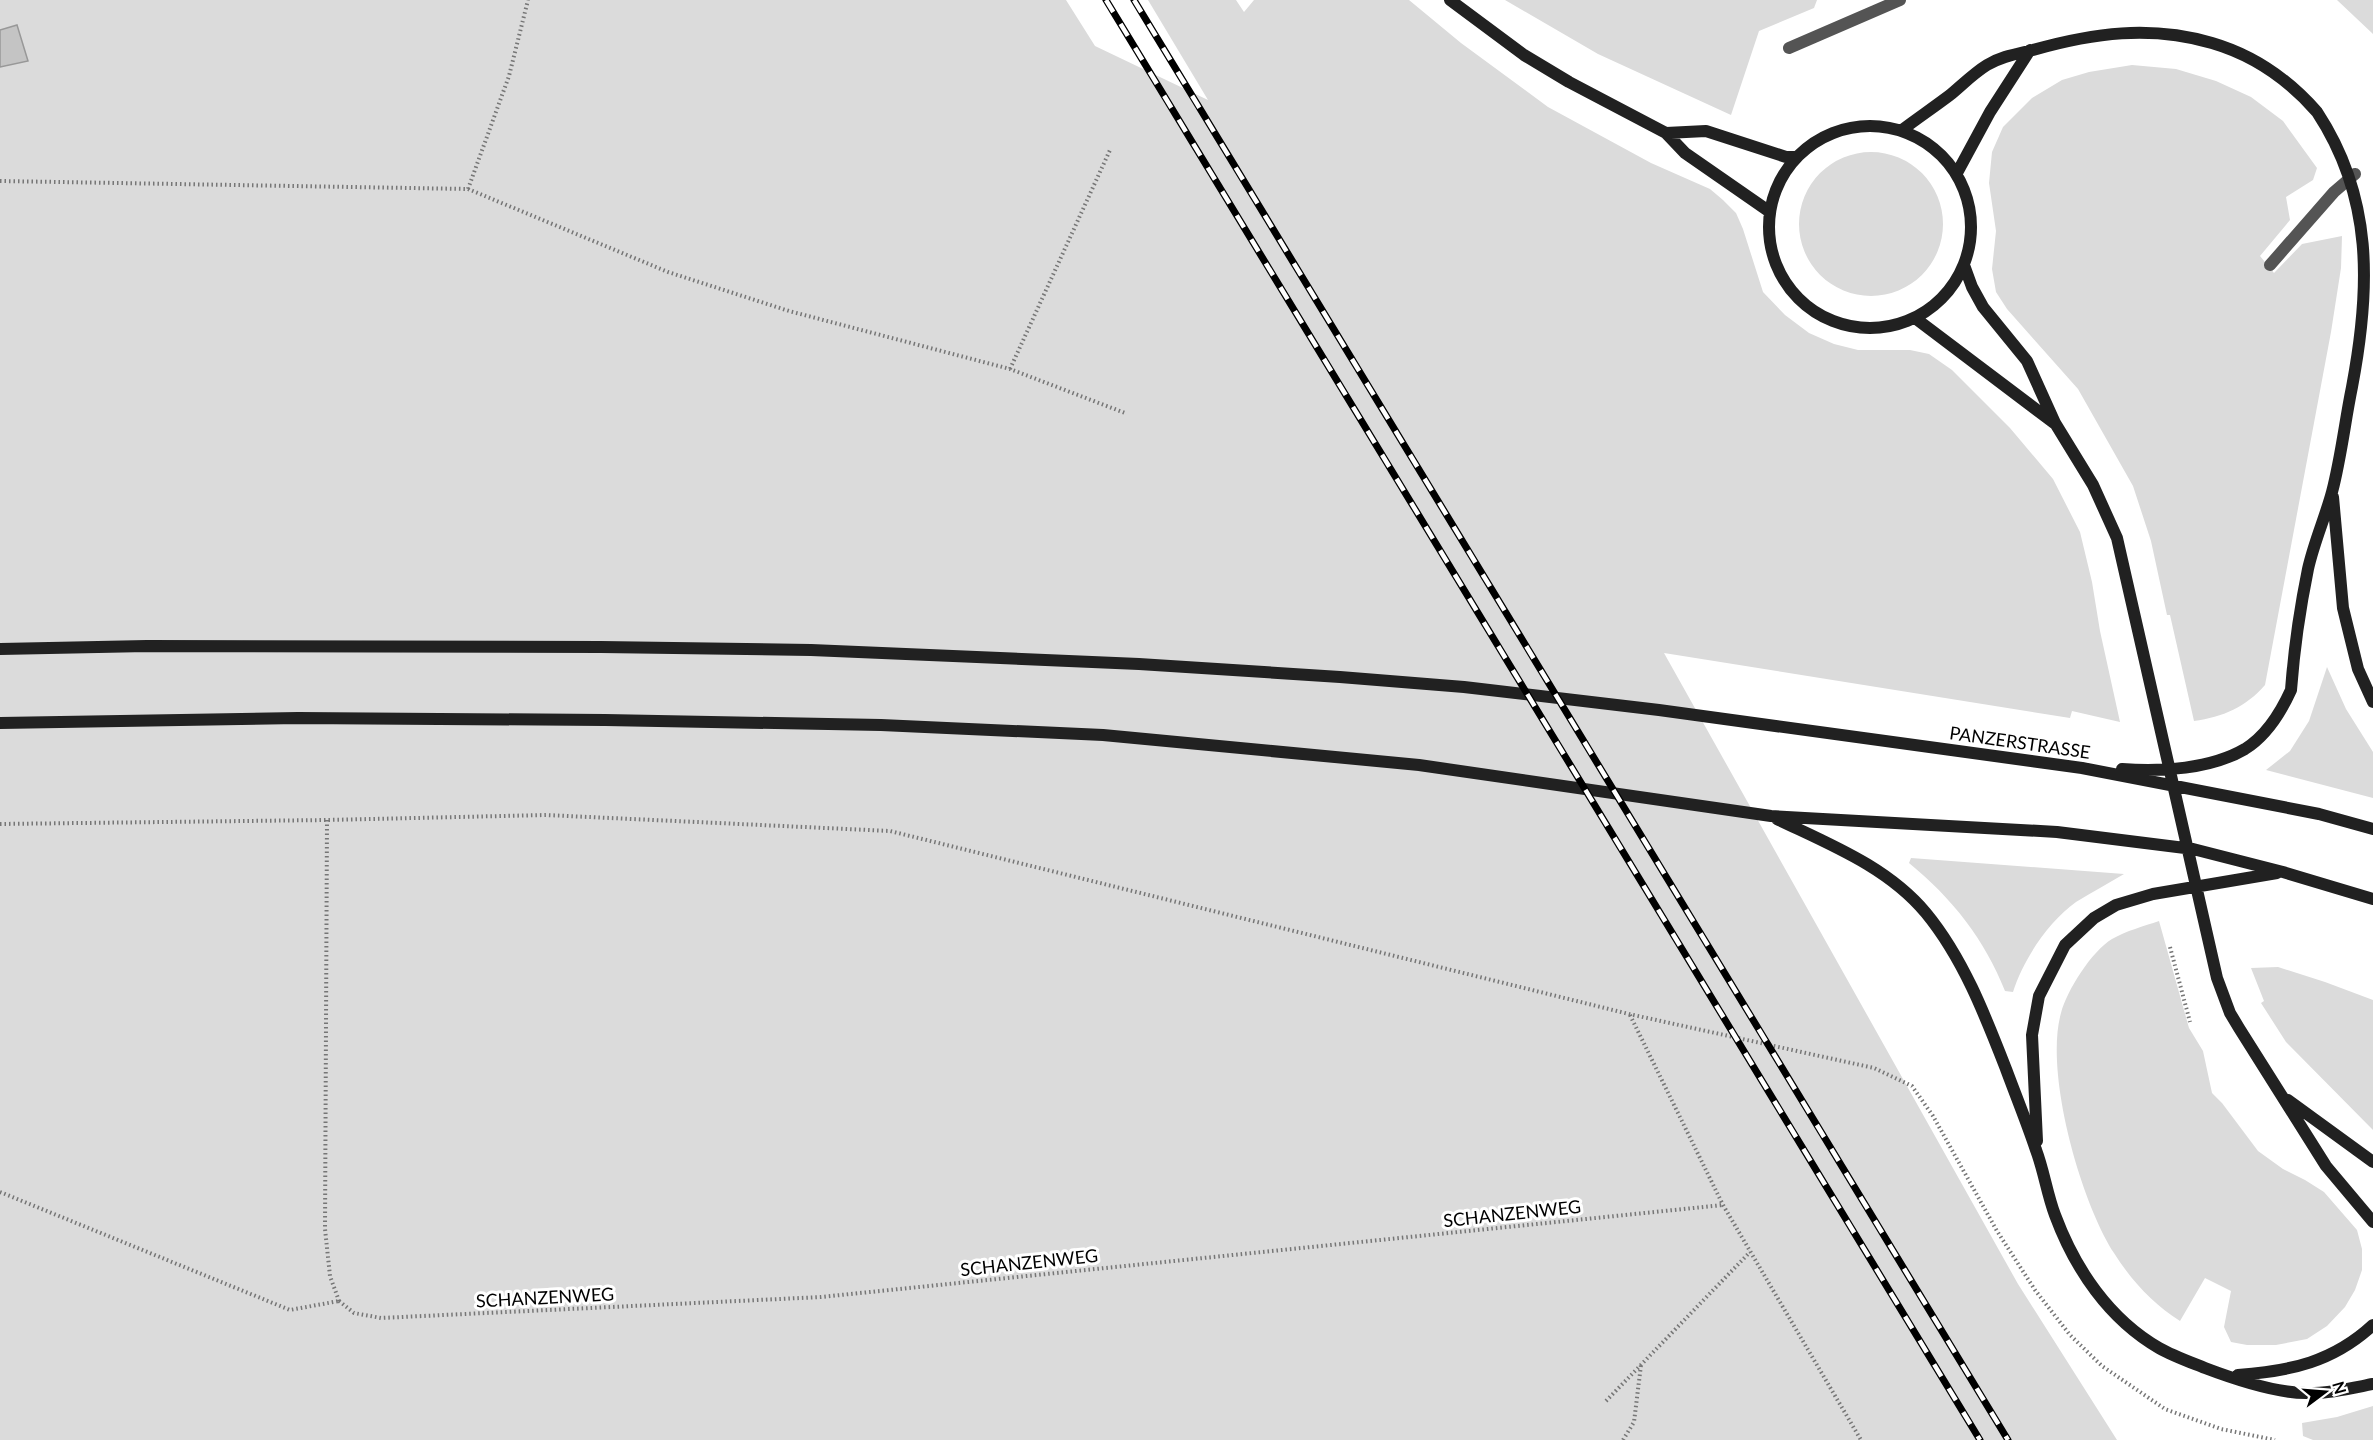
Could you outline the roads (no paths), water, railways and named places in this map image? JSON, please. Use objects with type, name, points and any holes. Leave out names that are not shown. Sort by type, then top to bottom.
[{"type":"main road","points":[[1450,0],[1524,55],[1569,82],[1665,133],[1685,153],[1770,212]]},
{"type":"main road","points":[[1902,130],[1988,65],[2010,54],[2072,39],[2126,32],[2190,36],[2225,47],[2279,75],[2305,98],[2330,128],[2355,174],[2369,229],[2371,272],[2366,315],[2332,490],[2308,568],[2291,690],[2282,709],[2263,733],[2247,748],[2227,757],[2185,767],[2150,771],[2082,768]]},
{"type":"main road","points":[[1957,173],[1990,112],[2030,50]]},
{"type":"main road","points":[[1868,124],[1902,130],[1934,146],[1957,173],[1970,204],[1972,238],[1964,265],[1943,298],[1916,318],[1895,326],[1862,328],[1830,321],[1795,295],[1782,277],[1773,256],[1769,234],[1770,212],[1780,179],[1802,151],[1832,132],[1868,124]]},
{"type":"main road","points":[[1665,133],[1706,132],[1786,157],[1797,157]]},
{"type":"main road","points":[[1964,265],[1983,307],[2027,361],[2055,423],[2093,485],[2117,538],[2217,978],[2230,1013],[2326,1166],[2373,1222]]},
{"type":"main road","points":[[1916,318],[2055,423]]},
{"type":"main road","points":[[2332,490],[2343,608],[2358,669],[2373,702]]},
{"type":"main road","name":"PANZERSTRASSE","points":[[0,649],[158,646],[811,650],[1244,670],[1464,687],[1659,710],[2082,768],[2319,814],[2373,829]]},
{"type":"main road","points":[[0,723],[298,718],[593,719],[881,725],[1103,735],[1419,765],[1771,816],[2057,832],[2193,849],[2283,872],[2373,899]]},
{"type":"main road","points":[[1771,816],[1846,852],[1892,880],[1925,911],[1949,945],[1982,1009],[2037,1152],[2055,1214],[2067,1244],[2076,1262],[2103,1301],[2129,1327],[2159,1348],[2225,1376],[2284,1391],[2305,1394],[2373,1384]]},
{"type":"main road","points":[[2037,1152],[2032,1035],[2039,996],[2065,945],[2094,918],[2116,905],[2152,894],[2283,872]]},
{"type":"main road","points":[[2282,1095],[2373,1162]]},
{"type":"main road","points":[[2225,1376],[2264,1373],[2306,1365],[2332,1355],[2360,1337],[2373,1325]]},
{"type":"lane","points":[[1789,48],[1900,0]]},
{"type":"lane","points":[[2271,265],[2334,192],[2355,174]]},
{"type":"railway","points":[[1106,0],[1980,1440]]},
{"type":"railway","points":[[1134,0],[2008,1440]]}]
